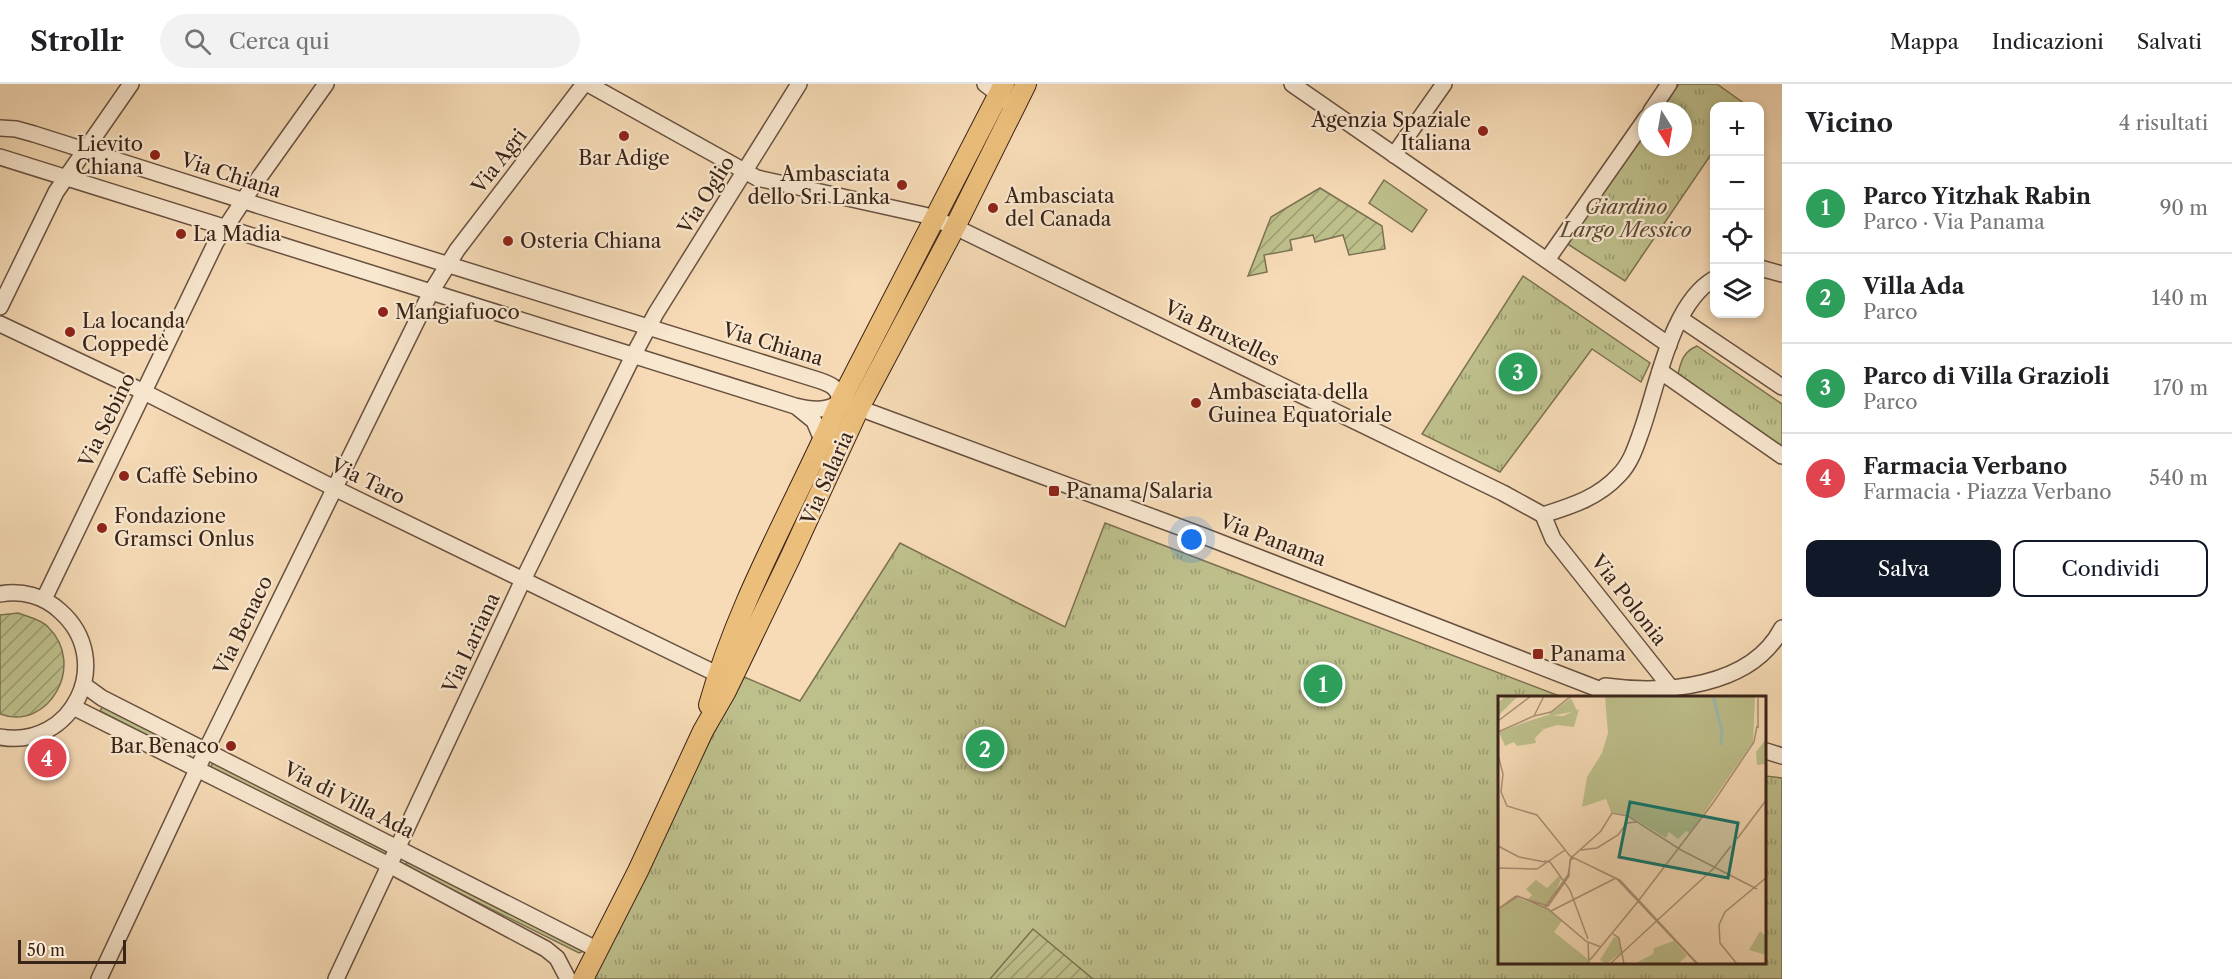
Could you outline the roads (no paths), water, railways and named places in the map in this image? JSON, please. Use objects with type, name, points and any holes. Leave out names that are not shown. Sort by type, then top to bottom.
[{"type":"main road","name":"Via Salaria","points":[[703,731],[717,674],[746,600],[840,402],[1001,92],[1026,84]]},
{"type":"main road","name":"Via Salaria","points":[[583,979],[638,872],[703,731],[726,691],[859,408],[955,227],[1001,92]]},
{"type":"street","points":[[0,307],[56,192],[131,84]]},
{"type":"street","name":"Via Sebino","points":[[44,599],[225,227],[326,84]]},
{"type":"street","points":[[586,84],[757,178],[936,219],[955,227]]},
{"type":"street","name":"Via Agri","points":[[447,264],[586,84]]},
{"type":"street","name":"Via Oglio","points":[[648,327],[799,84]]},
{"type":"street","points":[[1292,84],[1669,345]]},
{"type":"street","points":[[1394,155],[1444,84]]},
{"type":"street","points":[[1657,102],[1669,84]]},
{"type":"street","name":"Via Chiana","points":[[1,128],[25,131],[832,385],[838,391],[840,402]]},
{"type":"street","points":[[1547,260],[1638,130]]},
{"type":"street","points":[[0,158],[795,406],[824,410],[840,402]]},
{"type":"street","name":"Via Bruxelles","points":[[955,227],[1503,493],[1543,515]]},
{"type":"street","points":[[431,292],[447,264]]},
{"type":"street","points":[[1764,269],[1782,274]]},
{"type":"street","points":[[1543,515],[1590,498],[1607,487],[1626,467],[1643,426],[1669,345],[1696,294],[1710,282]]},
{"type":"street","name":"Via Benaco","points":[[99,979],[197,769],[431,292]]},
{"type":"street","points":[[1681,319],[1782,387]]},
{"type":"street","name":"Via Taro","points":[[0,324],[144,392],[333,488],[717,674]]},
{"type":"street","name":"Via Lariana","points":[[336,979],[524,580],[648,327]]},
{"type":"street","points":[[1660,371],[1782,456]]},
{"type":"street","name":"Via Panama","points":[[840,402],[1212,539],[1589,684]]},
{"type":"street","points":[[795,406],[814,421],[823,442]]},
{"type":"street","name":"Via Polonia","points":[[1543,515],[1554,539],[1678,691]]},
{"type":"street","points":[[0,594],[19,593],[44,599],[68,617],[79,634],[86,654],[84,685],[73,707],[51,728],[38,734],[23,738],[0,737]]},
{"type":"street","points":[[1589,684],[1627,689],[1678,691],[1715,679],[1749,664],[1767,650],[1782,628]]},
{"type":"street","points":[[1589,684],[1616,696]]},
{"type":"street","name":"Via di Villa Ada","points":[[84,685],[102,698],[598,950]]},
{"type":"street","name":"Via di Villa Ada","points":[[73,707],[391,866],[550,952],[560,962],[568,979]]},
{"type":"street","points":[[1767,751],[1782,756]]},
{"type":"place","name":"Agenzia Spaziale Italiana","points":[[1483,131]]},
{"type":"place","name":"Bar Adige","points":[[624,136]]},
{"type":"place","name":"Lievito Chiana","points":[[155,155]]},
{"type":"place","name":"Ambasciata dello Sri Lanka","points":[[902,185]]},
{"type":"place","name":"Ambasciata del Canada","points":[[993,208]]},
{"type":"place","name":"La Madia","points":[[181,234]]},
{"type":"place","name":"Osteria Chiana","points":[[508,241]]},
{"type":"place","name":"Mangiafuoco","points":[[383,312]]},
{"type":"place","name":"La locanda Coppedè","points":[[70,332]]},
{"type":"place","name":"Parco di Villa Grazioli","points":[[1518,372]]},
{"type":"place","name":"Ambasciata della Guinea Equatoriale","points":[[1196,403]]},
{"type":"place","name":"Caffè Sebino","points":[[124,476]]},
{"type":"place","name":"Panama/Salaria","points":[[1054,491]]},
{"type":"place","name":"Fondazione Gramsci Onlus","points":[[102,528]]},
{"type":"place","name":"Panama","points":[[1538,654]]},
{"type":"place","name":"Parco Yitzhak Rabin","points":[[1323,684]]},
{"type":"place","name":"Bar Benaco","points":[[231,746]]},
{"type":"place","name":"Villa Ada","points":[[985,749]]},
{"type":"place","name":"Farmacia Verbano","points":[[47,758]]},
{"type":"park label","name":"Giardino Largo Messico","points":[[1626,218]]}]
